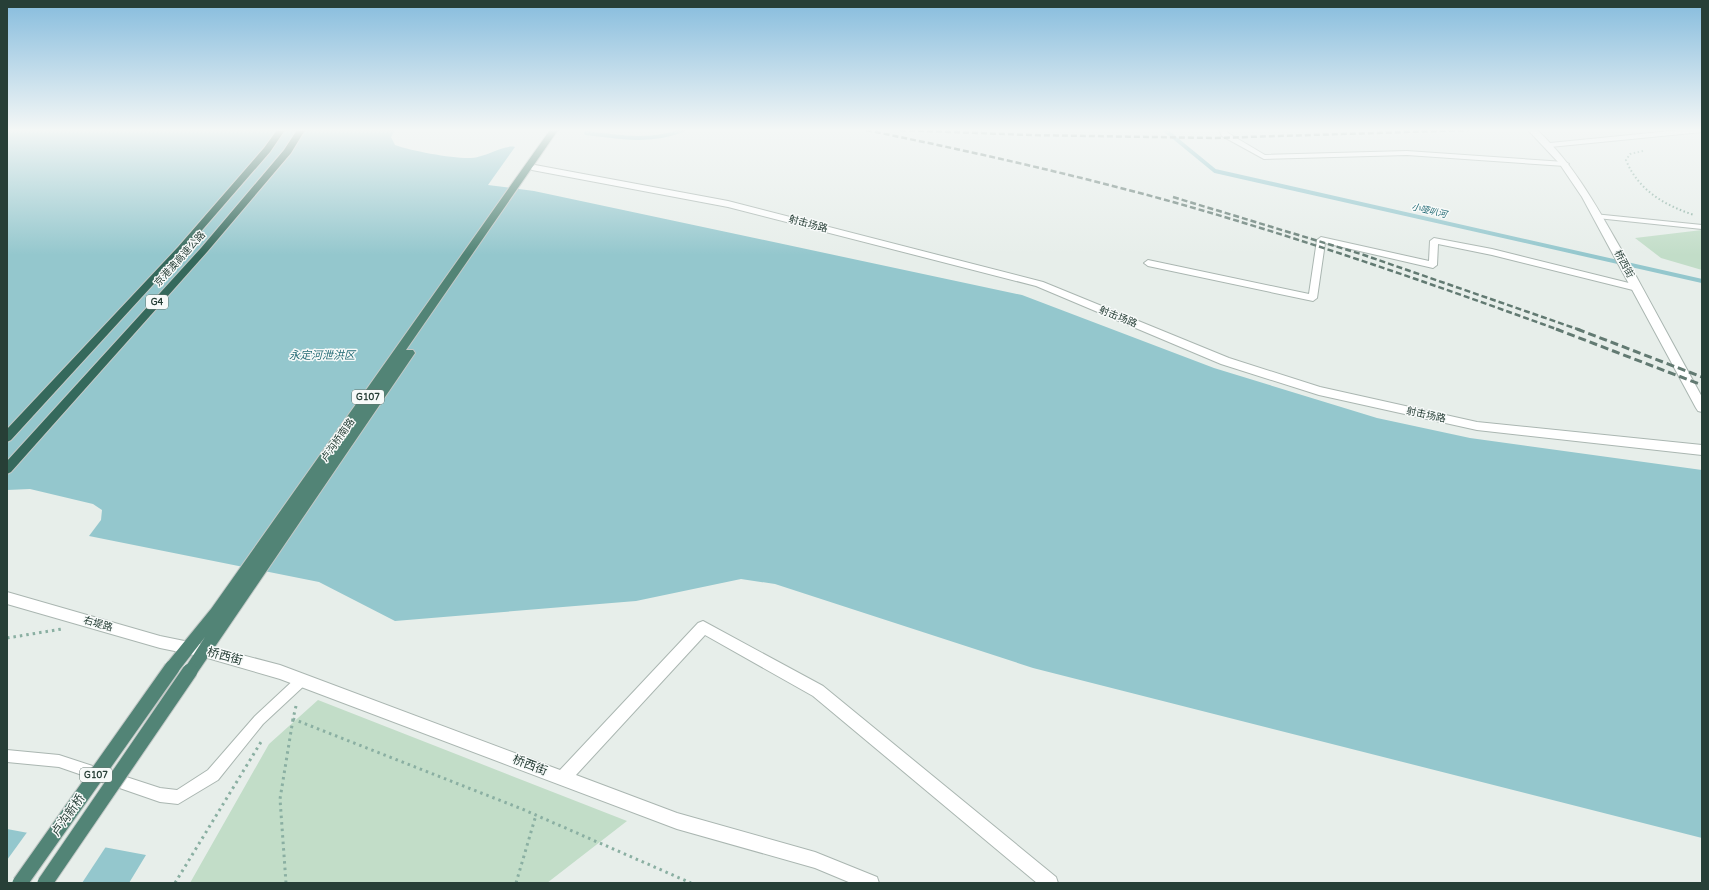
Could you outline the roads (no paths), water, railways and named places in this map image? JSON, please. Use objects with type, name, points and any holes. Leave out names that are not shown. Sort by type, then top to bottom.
[{"type":"highway","name":"京港澳高速公路","points":[[7,437],[182,249],[249,172]]},
{"type":"highway","name":"京港澳高速公路","points":[[7,469],[204,250],[271,172]]},
{"type":"highway","name":"卢沟桥南路","points":[[190,671],[204,651],[223,614],[529,172]]},
{"type":"highway","name":"卢沟桥南路","points":[[523,181],[532,172]]},
{"type":"highway","name":"卢沟桥南路","points":[[172,668],[189,647],[223,614]]},
{"type":"highway","name":"卢沟新桥","points":[[20,883],[172,668]]},
{"type":"highway","name":"卢沟新桥","points":[[45,883],[190,671]]},
{"type":"street","name":"射击场路","points":[[554,172],[728,204],[1039,284],[1225,361],[1318,391],[1477,426],[1702,450]]},
{"type":"street","name":"桥西街","points":[[1570,172],[1614,245],[1702,408]]},
{"type":"street","name":"右堤路","points":[[7,598],[160,642],[189,647]]},
{"type":"street","points":[[563,778],[703,627],[818,691],[1050,883]]},
{"type":"street","name":"桥西街","points":[[189,647],[280,672],[677,821],[814,860],[871,883]]},
{"type":"lane","points":[[1597,216],[1702,227]]},
{"type":"lane","points":[[1148,263],[1313,298],[1321,240],[1433,265],[1434,241],[1492,252],[1637,288]]},
{"type":"lane","points":[[7,756],[59,761],[160,796],[178,797],[213,776],[258,720],[302,680]]},
{"type":"water","name":"永定河泄洪区","points":[[7,172],[498,172],[488,185],[534,191],[1022,295],[1214,368],[1377,418],[1470,438],[1702,470],[1702,838],[1033,668],[775,584],[741,579],[636,601],[395,621],[319,582],[89,536],[101,520],[102,510],[93,504],[30,489],[7,490]]},
{"type":"water","points":[[7,829],[146,855],[129,883],[7,883]]},
{"type":"waterway","name":"小哑叭河","points":[[1217,172],[1702,281]]},
{"type":"railway","points":[[1055,172],[1173,202],[1271,231],[1368,263],[1559,330]]},
{"type":"railway","points":[[1173,197],[1361,254],[1580,330]]},
{"type":"railway","points":[[1556,329],[1702,385]]},
{"type":"railway","points":[[1577,329],[1702,377]]}]
